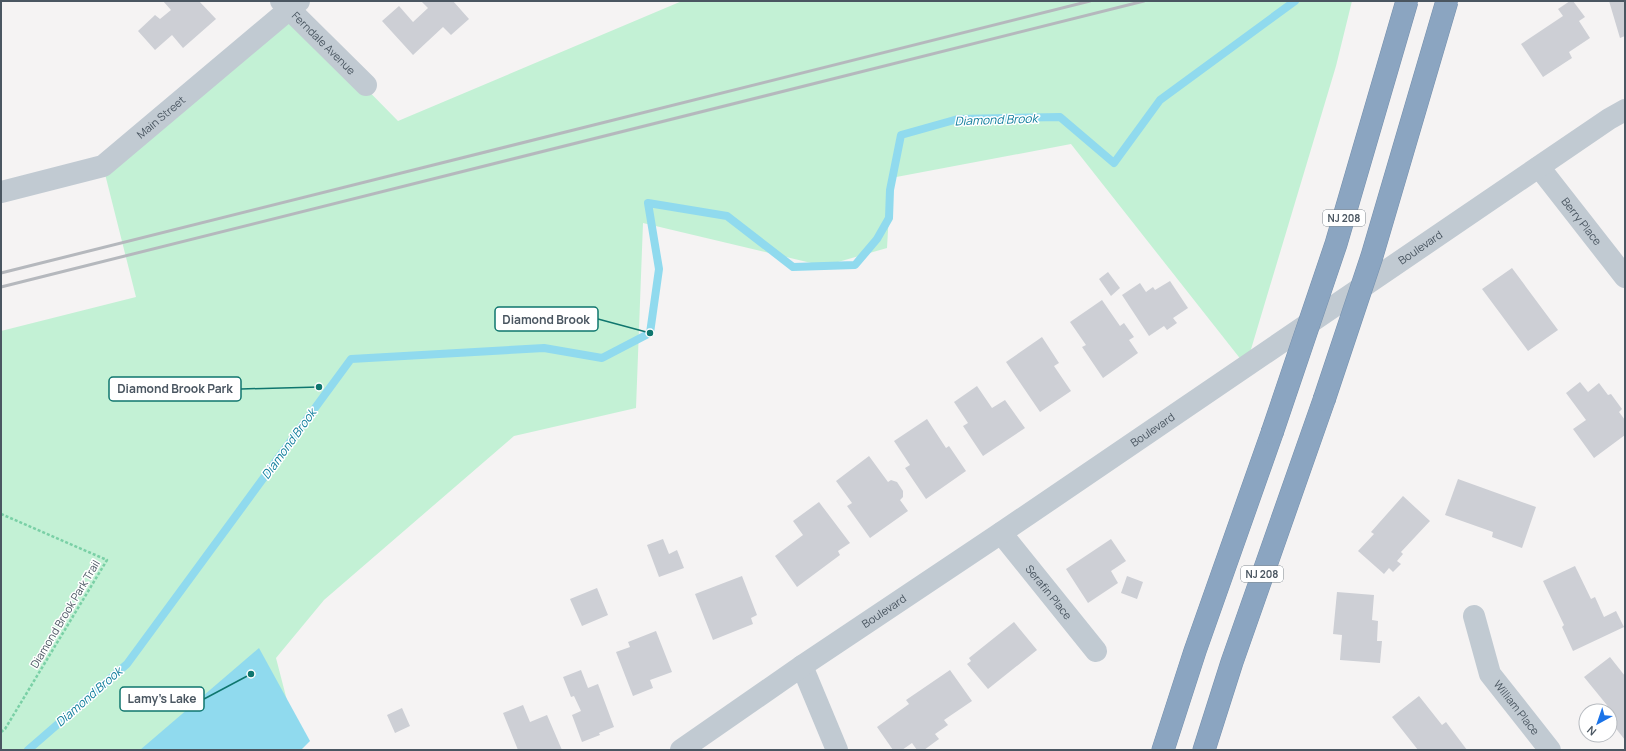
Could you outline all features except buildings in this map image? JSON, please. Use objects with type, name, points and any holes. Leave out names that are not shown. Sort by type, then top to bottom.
[{"type":"highway","name":"NJ 208","points":[[1163,750],[1195,651],[1272,433],[1336,244],[1407,1]]},
{"type":"highway","name":"NJ 208","points":[[1204,750],[1234,655],[1324,400],[1372,256],[1447,1]]},
{"type":"street","name":"Ferndale Avenue","points":[[290,4],[366,85]]},
{"type":"street","name":"Main Street","points":[[1,192],[103,166],[290,4]]},
{"type":"street","name":"Boulevard","points":[[681,750],[802,666],[1001,534],[1609,119],[1625,110]]},
{"type":"street","name":"Berry Place","points":[[1539,167],[1625,277]]},
{"type":"street","name":"Serafin Place","points":[[1001,534],[1096,651]]},
{"type":"street","name":"William Place","points":[[1474,616],[1490,674],[1550,750]]},
{"type":"street","points":[[802,666],[836,750]]},
{"type":"path","name":"Diamond Brook Park Trail","points":[[1,514],[107,560],[9,722],[1,732]]},
{"type":"green space","points":[[682,1],[1352,1],[1336,66],[1246,366],[1071,144],[891,178],[887,248],[824,266],[643,223],[636,408],[514,436],[324,600],[276,658],[298,743],[291,750],[1,750],[1,331],[136,297],[103,166],[289,10],[398,121]]},
{"type":"water","points":[[259,648],[310,741],[301,750],[140,750]]},
{"type":"waterway","name":"Diamond Brook","points":[[28,750],[127,664],[351,359],[544,348],[602,358],[650,333],[659,269],[648,203],[727,216],[793,267],[855,265],[877,239],[889,218],[890,190],[901,135],[958,119],[1060,117],[1114,163],[1160,100],[1295,1]]},
{"type":"railway","points":[[1,273],[1090,1]]},
{"type":"railway","points":[[1,287],[1144,1]]},
{"type":"place","name":"Diamond Brook","points":[[650,333]]},
{"type":"place","name":"Diamond Brook Park","points":[[319,387]]},
{"type":"place","name":"Lamy's Lake","points":[[251,674]]}]
